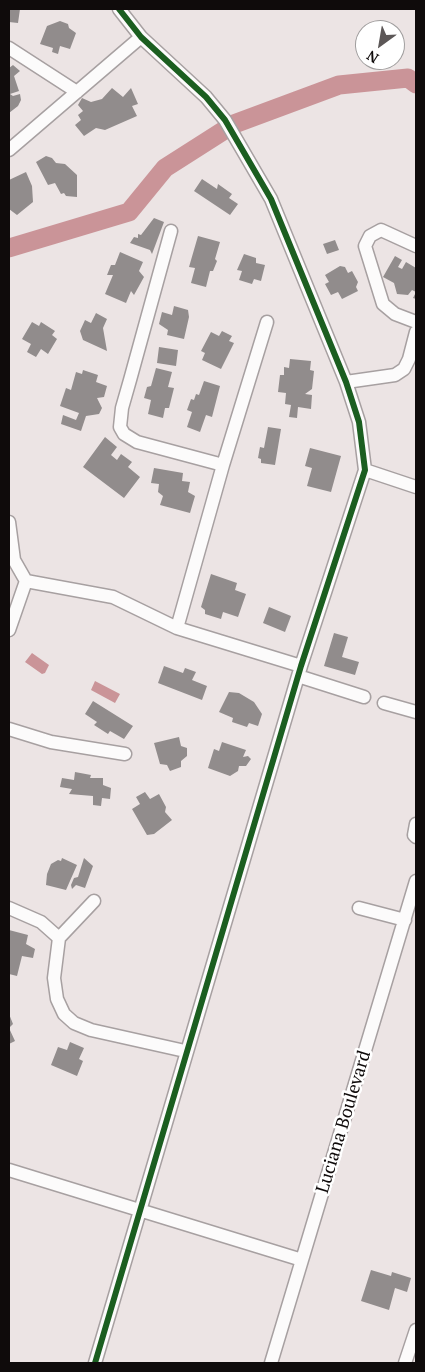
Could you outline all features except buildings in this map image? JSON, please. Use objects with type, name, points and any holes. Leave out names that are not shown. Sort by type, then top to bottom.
[{"type":"street","points":[[95,1363],[139,1209],[300,671],[365,470],[359,422],[346,382],[271,200],[225,120],[206,97],[140,37],[119,9]]},
{"type":"street","points":[[9,150],[140,37]]},
{"type":"street","points":[[9,48],[77,92]]},
{"type":"street","points":[[416,246],[381,230],[370,236],[365,246],[383,304],[395,314],[416,322]]},
{"type":"street","points":[[171,231],[122,408],[120,427],[124,434],[137,442],[223,465]]},
{"type":"street","points":[[177,628],[223,465],[267,322]]},
{"type":"street","points":[[346,382],[395,375],[404,369],[410,359],[416,332]]},
{"type":"street","points":[[365,470],[416,487]]},
{"type":"street","points":[[9,522],[14,560],[26,581],[9,630]]},
{"type":"street","points":[[26,581],[113,597],[177,628],[300,671],[364,696]]},
{"type":"street","points":[[384,703],[416,712]]},
{"type":"street","points":[[9,729],[51,742],[125,754]]},
{"type":"street","points":[[416,824],[414,835],[416,837]]},
{"type":"street","name":"Luciana Boulevard","points":[[271,1363],[416,882]]},
{"type":"street","points":[[94,901],[59,938],[54,978],[57,999],[64,1014],[69,1019],[91,1030],[186,1051]]},
{"type":"street","points":[[9,908],[41,922],[59,938]]},
{"type":"street","points":[[359,908],[404,920]]},
{"type":"street","points":[[9,1170],[302,1260]]},
{"type":"street","points":[[405,1363],[416,1330]]},
{"type":"shaded area","points":[[32,653],[49,665],[45,673],[42,674],[25,662]]},
{"type":"shaded area","points":[[95,681],[120,694],[115,703],[91,690]]},
{"type":"waterway","points":[[9,248],[129,212],[165,168],[234,124],[339,85],[408,78],[416,84]]},
{"type":"cycle path","points":[[95,1363],[301,666],[365,470],[359,422],[346,382],[271,199],[225,120],[206,97],[141,37],[119,9]]}]
